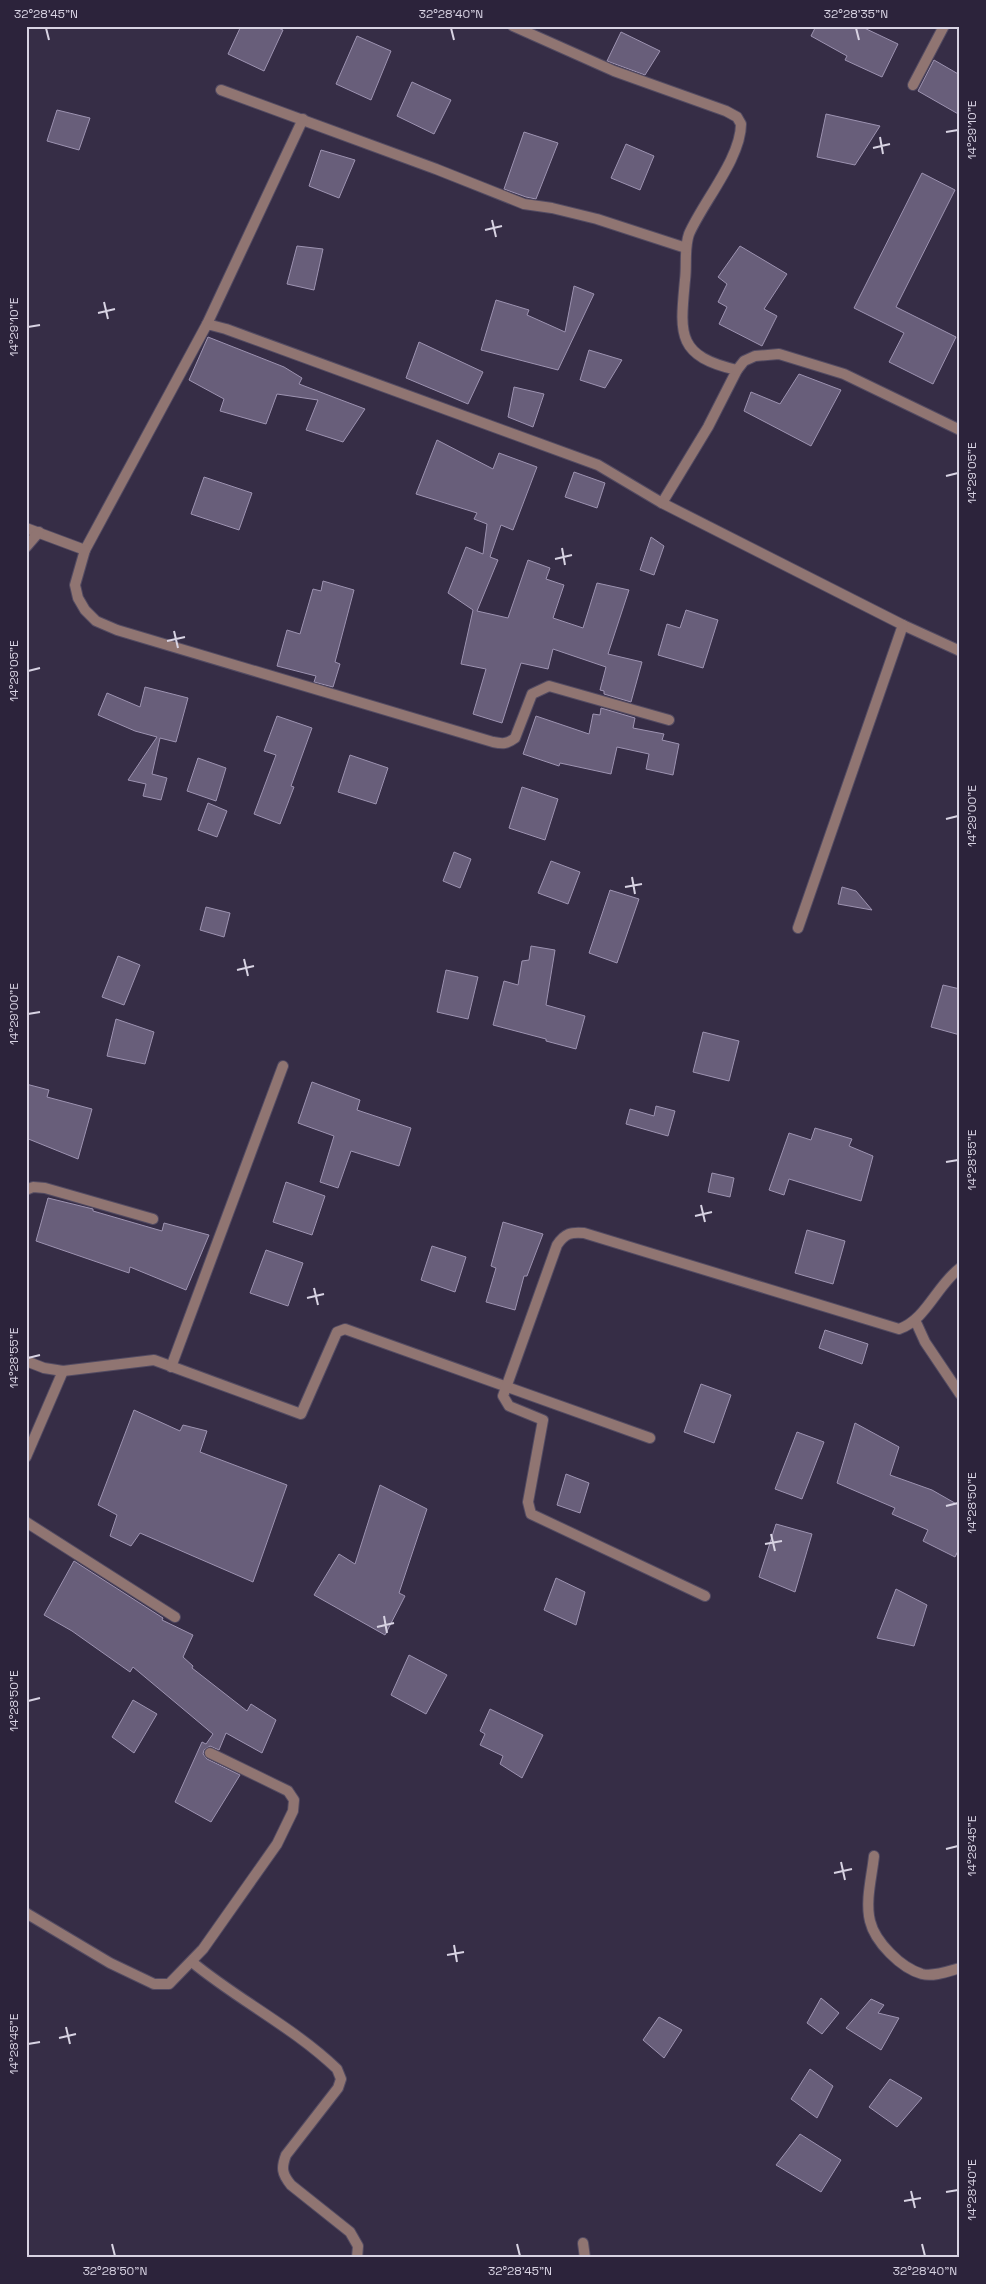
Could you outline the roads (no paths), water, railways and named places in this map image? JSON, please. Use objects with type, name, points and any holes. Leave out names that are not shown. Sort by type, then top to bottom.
[{"type":"street","points":[[513,26],[614,71],[726,110],[737,117],[741,124],[736,147],[691,230],[686,248],[682,317],[683,333],[686,342],[711,363],[737,370]]},
{"type":"street","points":[[914,86],[944,26]]},
{"type":"street","points":[[222,90],[524,204],[597,218],[686,248]]},
{"type":"street","points":[[303,119],[207,324],[85,550],[75,585],[84,610],[96,622],[117,630],[493,742],[504,744],[515,738],[532,694],[549,686],[669,720]]},
{"type":"street","points":[[207,324],[226,329],[598,465],[662,503],[903,625],[960,651]]},
{"type":"street","points":[[662,503],[708,427],[737,370],[744,361],[755,356],[779,354],[844,374],[960,430]]},
{"type":"street","points":[[26,528],[85,550]]},
{"type":"street","points":[[26,547],[39,532]]},
{"type":"street","points":[[798,928],[903,625]]},
{"type":"street","points":[[171,1366],[283,1066]]},
{"type":"street","points":[[26,1190],[45,1188],[153,1219]]},
{"type":"street","points":[[704,1596],[531,1514],[528,1502],[542,1420],[509,1406],[504,1396],[506,1386],[562,1237],[570,1232],[584,1232],[899,1329],[915,1320],[942,1286],[960,1268]]},
{"type":"street","points":[[915,1320],[925,1342],[960,1394]]},
{"type":"street","points":[[26,1361],[44,1368],[63,1371],[148,1360],[171,1366],[301,1414],[337,1332],[345,1329],[650,1438]]},
{"type":"street","points":[[26,1457],[63,1371]]},
{"type":"street","points":[[26,1522],[175,1617]]},
{"type":"street","points":[[26,1913],[110,1964],[154,1984],[169,1984],[203,1949],[277,1844],[293,1812],[294,1800],[288,1790],[210,1753]]},
{"type":"street","points":[[874,1856],[869,1898],[869,1920],[874,1933],[903,1964],[923,1974],[940,1974],[960,1968]]},
{"type":"street","points":[[192,1962],[229,1990],[271,2016],[337,2069],[341,2079],[338,2088],[286,2154],[282,2166],[284,2176],[291,2185],[350,2232],[358,2246],[357,2258]]},
{"type":"street","points":[[583,2243],[585,2258]]}]
